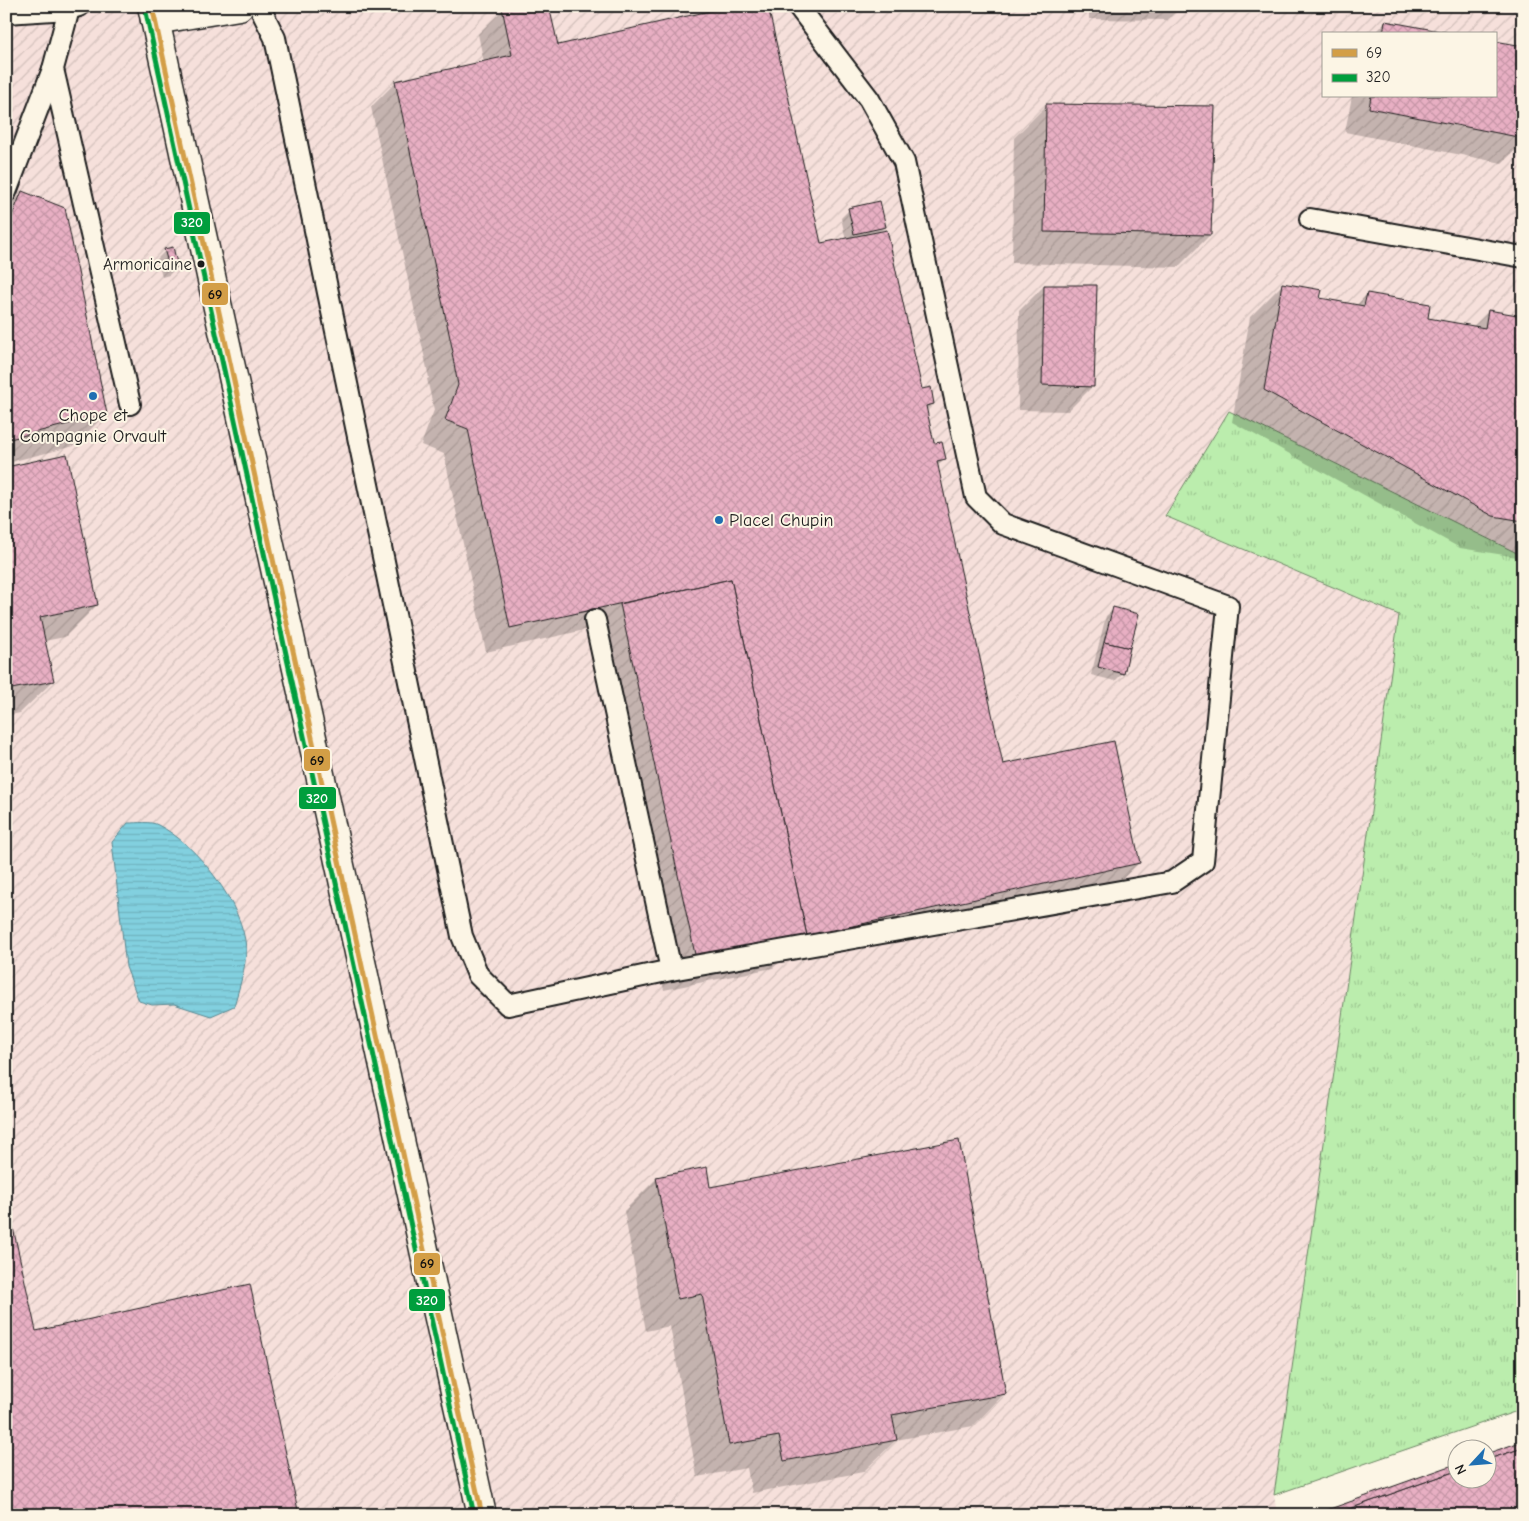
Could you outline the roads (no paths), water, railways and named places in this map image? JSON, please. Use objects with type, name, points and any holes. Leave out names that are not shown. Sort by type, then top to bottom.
[{"type":"main road","points":[[239,6],[153,13],[482,1515]]},
{"type":"lane","points":[[259,6],[274,38],[462,936],[478,975],[508,1005],[671,970],[1172,882],[1203,861],[1228,606],[1003,524],[976,497],[904,162],[869,99],[798,6]]},
{"type":"lane","points":[[6,13],[74,8],[6,192]]},
{"type":"lane","points":[[53,69],[130,404]]},
{"type":"lane","points":[[1310,218],[1523,257]]},
{"type":"lane","points":[[595,620],[671,970]]},
{"type":"water","points":[[128,823],[155,824],[173,834],[202,861],[228,896],[237,914],[246,949],[244,971],[234,1006],[211,1016],[174,1004],[152,1005],[139,1001],[126,967],[112,842]]},
{"type":"place","name":"Armoricaine","points":[[201,264]]},
{"type":"place","name":"Chope et Compagnie Orvault","points":[[93,396]]},
{"type":"place","name":"Placel Chupin","points":[[719,520]]}]
